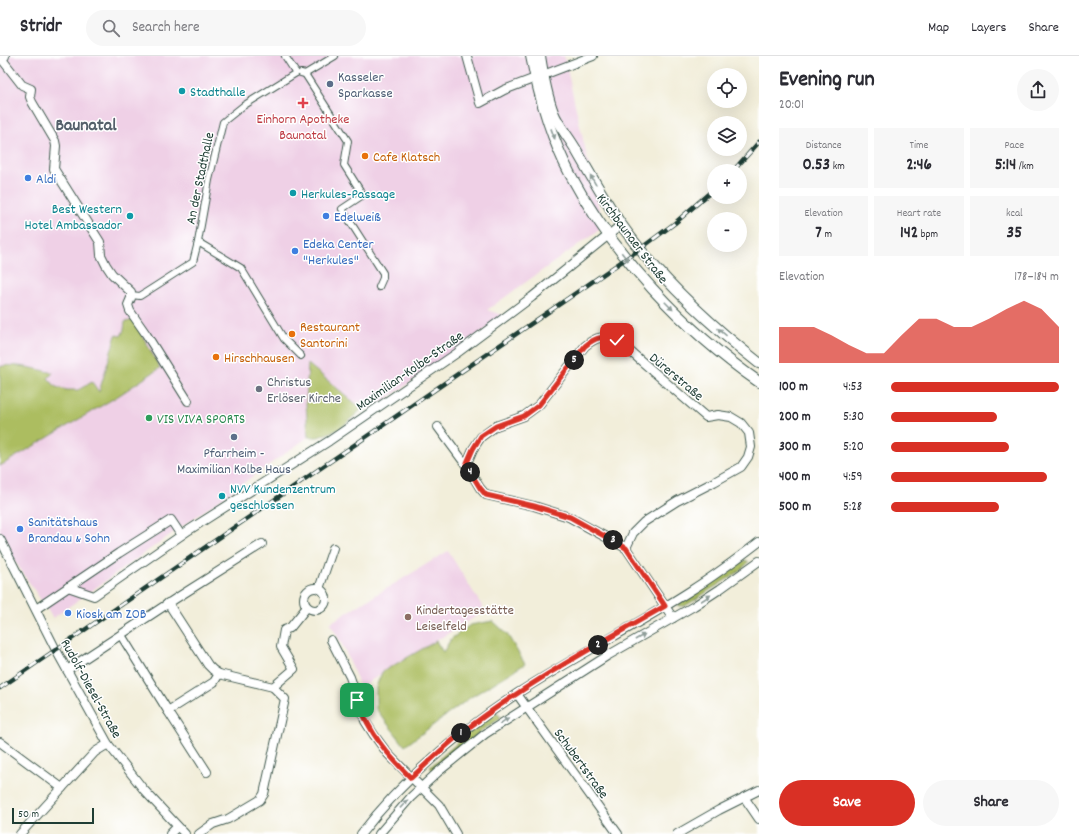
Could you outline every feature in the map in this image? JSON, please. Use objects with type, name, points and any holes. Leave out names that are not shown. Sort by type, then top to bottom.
[{"type":"street","points":[[285,56],[296,73],[305,74],[335,56]]},
{"type":"street","points":[[467,56],[480,103],[504,90],[593,56]]},
{"type":"street","name":"Kirchbaunaer Straße","points":[[531,56],[539,77],[551,128],[570,174],[590,208],[609,235],[656,293],[685,322],[723,355],[758,382]]},
{"type":"street","name":"Kirchbaunaer Straße","points":[[540,56],[539,77],[545,87],[558,122],[575,147],[600,194],[621,225],[670,283],[716,327],[759,363]]},
{"type":"street","points":[[2,58],[22,85],[31,89],[30,97],[32,102],[55,141],[54,169],[100,242],[101,255],[106,265],[112,274],[129,288],[131,292],[128,305],[130,311],[188,401]]},
{"type":"street","name":"An der Stadthalle","points":[[296,73],[243,106],[223,122],[209,180],[198,242],[241,268],[284,339],[301,356]]},
{"type":"street","points":[[305,74],[348,141],[344,165],[363,196],[342,210],[383,272],[383,278],[379,287]]},
{"type":"street","name":"Maximilian-Kolbe-Straße","points":[[68,588],[94,596],[181,535],[329,441],[457,353],[532,297],[621,225]]},
{"type":"street","points":[[131,295],[140,296],[193,262],[198,242]]},
{"type":"street","name":"Dürerstraße","points":[[466,465],[481,436],[496,426],[524,416],[539,405],[585,346],[594,339],[606,337],[617,340],[706,417],[718,415],[731,417],[741,423],[749,433],[751,447],[748,457],[741,467],[644,522],[633,533],[626,548]]},
{"type":"street","points":[[438,427],[486,495],[534,506],[570,517],[626,548],[673,618]]},
{"type":"street","points":[[36,609],[125,548],[171,520],[181,535]]},
{"type":"street","name":"Rudolf-Diesel-Straße","points":[[0,539],[48,635],[108,744],[129,773],[185,834]]},
{"type":"street","points":[[361,834],[394,795],[459,735],[517,694],[708,579],[759,542]]},
{"type":"street","points":[[67,670],[262,544]]},
{"type":"street","points":[[319,589],[333,548]]},
{"type":"street","points":[[379,834],[399,809],[421,787],[485,734],[607,656],[720,589],[759,561],[750,549]]},
{"type":"street","points":[[312,588],[319,589],[326,597],[325,604],[320,610],[314,611],[306,607],[303,598],[306,592],[312,588]]},
{"type":"street","points":[[168,604],[208,665],[213,670],[219,674],[270,686],[285,699],[264,794],[260,800],[228,819],[213,824],[199,834]]},
{"type":"street","points":[[270,686],[294,669],[281,647],[284,630],[290,628],[306,607]]},
{"type":"street","points":[[121,635],[207,772]]},
{"type":"street","points":[[331,640],[350,677],[365,721],[388,754],[439,805],[456,834]]},
{"type":"street","points":[[168,711],[214,682],[219,674]]},
{"type":"street","name":"Schubertstraße","points":[[517,694],[618,834]]},
{"type":"street","points":[[0,742],[62,788]]},
{"type":"street","points":[[20,834],[95,752],[108,744]]},
{"type":"street","points":[[677,834],[759,790]]},
{"type":"street","points":[[744,797],[759,819]]},
{"type":"street","points":[[170,834],[177,826]]},
{"type":"shaded area","points":[[0,56],[564,56],[603,227],[487,310],[505,316],[371,410],[359,401],[53,618],[0,539]]},
{"type":"shaded area","name":"Kindertagesstätte Leiselfeld","points":[[448,551],[485,611],[360,687],[345,650],[330,623]]},
{"type":"green space","points":[[134,320],[160,368],[118,396],[0,466],[0,367],[11,365],[34,368],[53,373],[48,378],[56,387],[67,390],[78,390],[92,382],[99,392],[116,335],[121,336],[124,330],[125,322]]},
{"type":"green space","points":[[308,364],[362,409],[340,429],[318,437],[308,437],[306,403]]},
{"type":"green space","points":[[745,560],[748,561],[748,563],[738,572],[685,606],[678,606],[679,603]]},
{"type":"green space","points":[[493,621],[507,634],[525,664],[471,697],[405,746],[376,709],[376,687],[382,672],[436,641],[443,652],[451,639],[470,625]]},
{"type":"green space","points":[[497,712],[501,718],[484,729],[433,771],[430,767],[471,731]]},
{"type":"railway","points":[[739,164],[759,142]]},
{"type":"railway","points":[[0,688],[640,249],[675,223],[707,195]]},
{"type":"place","name":"Kasseler Sparkasse","points":[[330,84]]},
{"type":"place","name":"Stadthalle","points":[[182,91]]},
{"type":"place","name":"Einhorn Apotheke Baunatal","points":[[303,103]]},
{"type":"place","name":"Cafe Klatsch","points":[[365,156]]},
{"type":"place","name":"Aldi","points":[[28,178]]},
{"type":"place","name":"Herkules-Passage","points":[[293,193]]},
{"type":"place","name":"Best Western Hotel Ambassador","points":[[130,216]]},
{"type":"place","name":"Edelweiß","points":[[326,216]]},
{"type":"place","name":"Edeka Center \"Herkules\"","points":[[295,251]]},
{"type":"place","name":"Restaurant Santorini","points":[[292,334]]},
{"type":"place","name":"Hirschhausen","points":[[216,357]]},
{"type":"place","name":"Christus Erlöser Kirche","points":[[259,389]]},
{"type":"place","name":"VIS VIVA SPORTS","points":[[149,418]]},
{"type":"place","name":"Pfarrheim - Maximilian Kolbe Haus","points":[[234,437]]},
{"type":"place","name":"NVV Kundenzentrum geschlossen","points":[[222,496]]},
{"type":"place","name":"Sanitätshaus Brandau & Sohn","points":[[20,529]]},
{"type":"place","name":"Kiosk am ZOB","points":[[68,613]]},
{"type":"place","name":"Kindertagesstätte Leiselfeld","points":[[408,617]]},
{"type":"district","name":"Baunatal","points":[[86,124]]},
{"type":"route","points":[[357,700],[365,721],[374,735],[388,754],[411,778],[459,735],[517,694],[665,606],[626,548],[619,543],[570,517],[534,506],[486,495],[466,465],[481,436],[496,426],[524,416],[539,405],[585,346],[594,339],[606,337],[617,340]]}]
